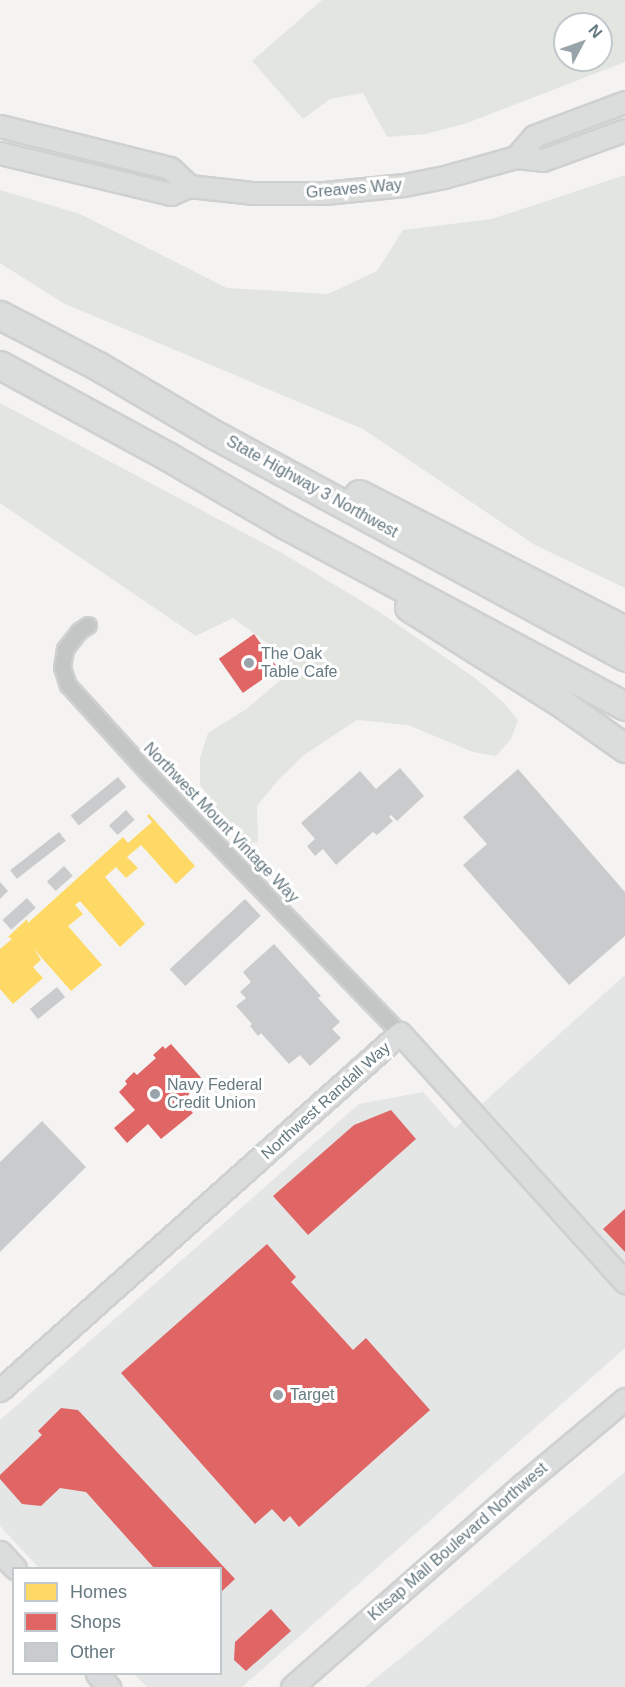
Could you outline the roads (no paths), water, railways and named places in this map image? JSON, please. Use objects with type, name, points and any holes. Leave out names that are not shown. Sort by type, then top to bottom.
[{"type":"highway","name":"State Highway 3 Northwest","points":[[0,315],[98,366],[207,430],[625,657]]},
{"type":"highway","points":[[0,365],[167,456],[285,525],[625,706]]},
{"type":"highway","points":[[98,366],[430,528],[625,630]]},
{"type":"highway","points":[[285,525],[563,704],[625,748]]},
{"type":"main road","points":[[516,157],[534,136],[625,102]]},
{"type":"main road","points":[[0,126],[170,168],[189,186]]},
{"type":"main road","name":"Greaves Way","points":[[0,153],[171,194],[189,186],[252,193],[335,192],[444,177],[516,157],[543,160],[625,130]]},
{"type":"main road","name":"Northwest Randall Way","points":[[0,1390],[400,1033],[625,1282]]},
{"type":"main road","name":"Kitsap Mall Boulevard Northwest","points":[[292,1687],[522,1485],[625,1399]]},
{"type":"main road","points":[[0,1552],[13,1567]]},
{"type":"main road","points":[[98,1675],[109,1687]]},
{"type":"street","name":"Northwest Mount Vintage Way","points":[[88,625],[79,631],[65,649],[62,667],[68,685],[158,784],[400,1033]]},
{"type":"place","name":"The Oak Table Cafe","points":[[249,663]]},
{"type":"place","name":"Navy Federal Credit Union","points":[[155,1094]]},
{"type":"place","name":"Target","points":[[278,1395]]}]
